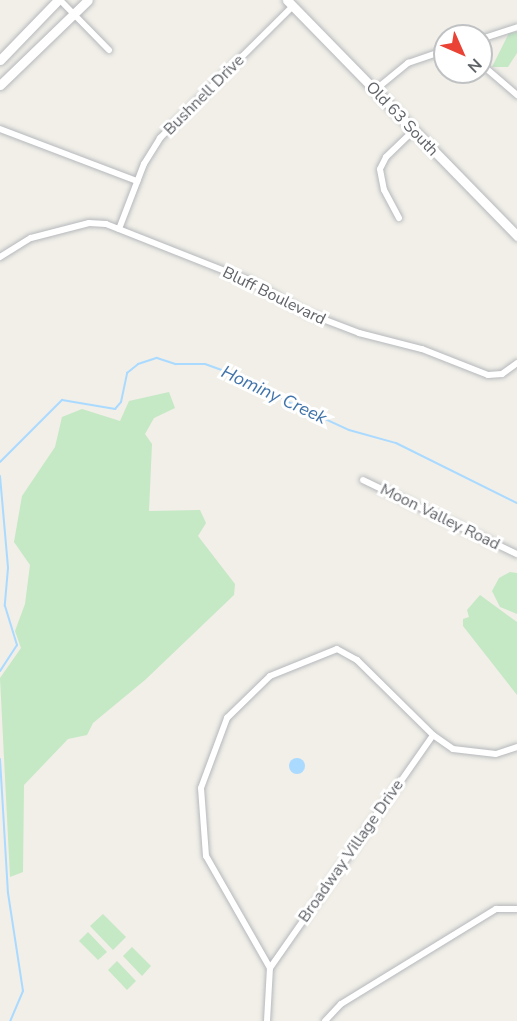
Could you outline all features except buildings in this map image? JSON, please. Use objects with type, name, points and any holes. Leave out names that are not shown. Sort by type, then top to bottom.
[{"type":"main road","points":[[0,60],[59,0]]},
{"type":"main road","points":[[0,85],[88,0]]},
{"type":"main road","name":"Old 63 South","points":[[290,3],[413,132],[517,236]]},
{"type":"street","points":[[59,0],[109,50]]},
{"type":"street","name":"Bushnell Drive","points":[[119,229],[137,181],[152,150],[170,127],[290,3]]},
{"type":"street","points":[[493,35],[517,27]]},
{"type":"street","points":[[375,90],[408,63],[433,54]]},
{"type":"street","points":[[493,74],[517,95]]},
{"type":"street","points":[[0,129],[137,181]]},
{"type":"street","points":[[399,218],[384,190],[380,169],[386,157],[413,132]]},
{"type":"street","name":"Bluff Boulevard","points":[[0,257],[31,238],[74,226],[98,223],[250,280],[339,327],[422,350],[488,375],[502,374],[517,363]]},
{"type":"street","name":"Moon Valley Road","points":[[363,480],[517,554]]},
{"type":"street","points":[[267,1021],[270,968],[206,856],[201,788],[227,718],[270,676],[337,650],[357,660],[433,735],[453,748],[496,754],[517,747]]},
{"type":"street","name":"Broadway Village Drive","points":[[270,968],[433,735]]},
{"type":"street","points":[[325,1021],[341,1004],[496,909],[517,909]]},
{"type":"green space","points":[[517,32],[517,53],[508,67],[493,67],[493,65],[509,33]]},
{"type":"green space","points":[[169,392],[175,408],[154,418],[145,434],[152,444],[149,511],[200,510],[206,523],[198,536],[235,584],[234,595],[145,680],[93,723],[87,735],[68,739],[24,785],[23,872],[10,877],[0,678],[21,648],[15,631],[25,604],[30,565],[14,542],[22,496],[55,447],[62,417],[82,409],[120,421],[129,401]]},
{"type":"green space","points":[[510,572],[517,573],[517,614],[500,607],[492,591],[499,578]]},
{"type":"green space","points":[[480,595],[517,622],[517,695],[463,626],[463,619],[469,617],[467,610]]},
{"type":"green space","points":[[103,914],[126,937],[113,950],[90,926]]},
{"type":"green space","points":[[88,932],[107,952],[98,960],[79,941]]},
{"type":"green space","points":[[132,947],[151,966],[142,976],[123,956]]},
{"type":"green space","points":[[117,961],[136,981],[127,990],[108,970]]},
{"type":"water","points":[[294,758],[300,758],[305,766],[303,772],[294,774],[289,769],[289,763]]},
{"type":"waterway","name":"Hominy Creek","points":[[0,462],[62,400],[115,409],[121,402],[127,373],[138,364],[157,358],[176,364],[205,364],[252,381],[286,401],[349,430],[396,443],[517,503]]},
{"type":"waterway","name":"Hominy Creek","points":[[0,476],[8,568],[5,606],[17,645],[0,671]]},
{"type":"waterway","name":"Hominy Creek","points":[[0,759],[8,893],[23,991],[10,1021]]}]
